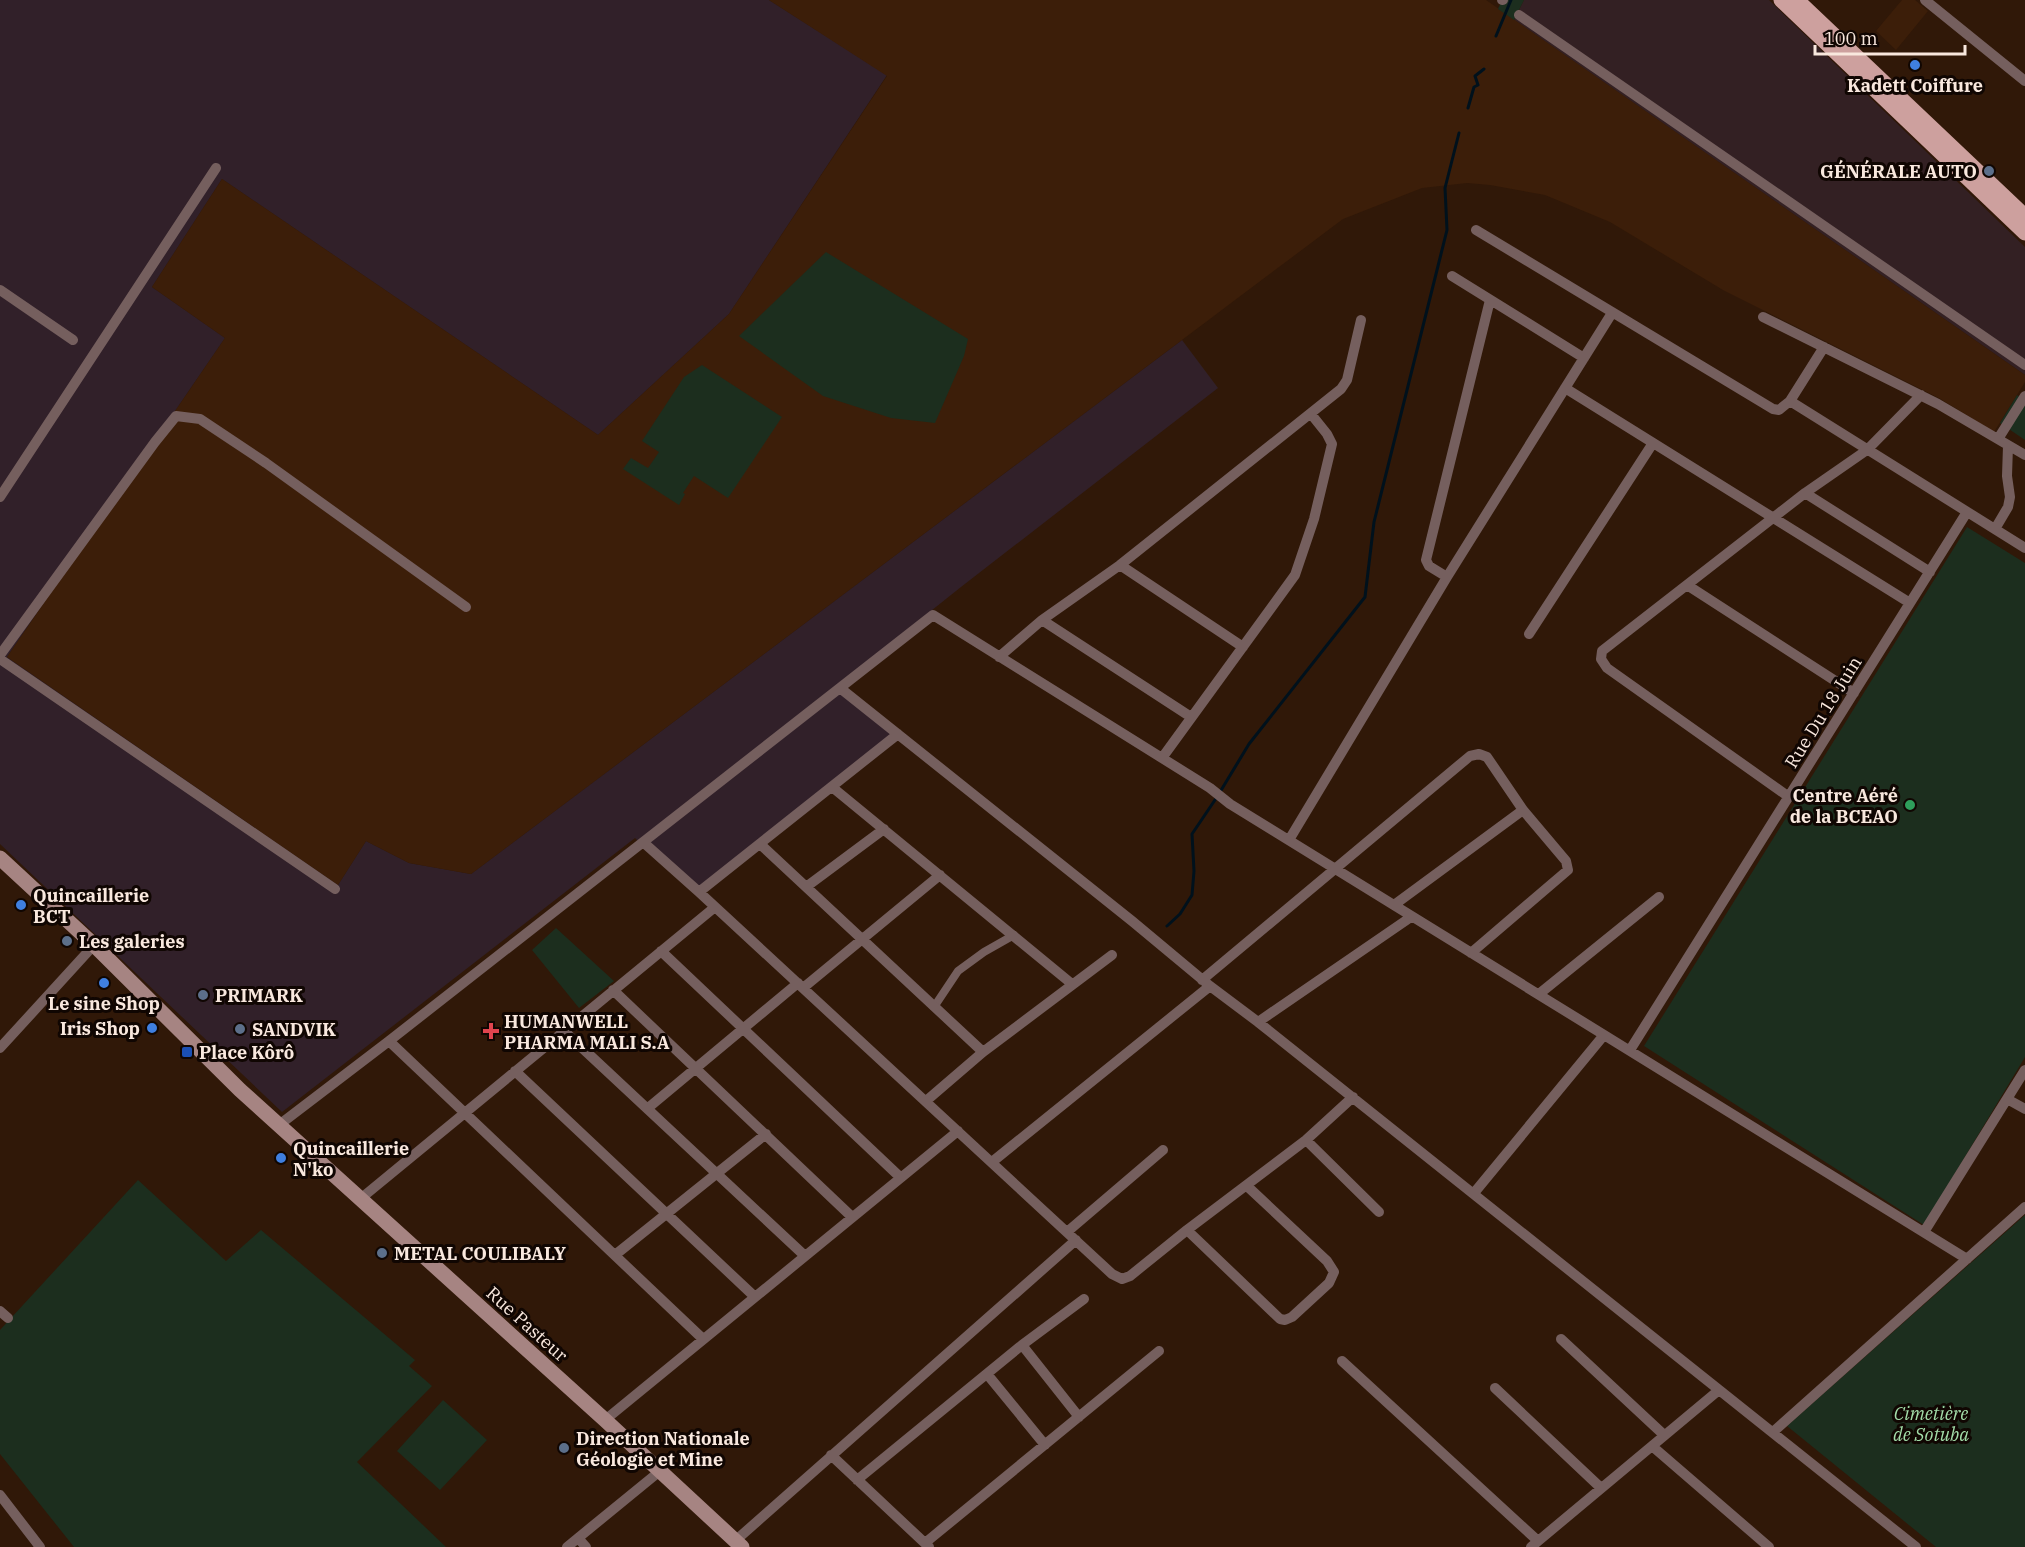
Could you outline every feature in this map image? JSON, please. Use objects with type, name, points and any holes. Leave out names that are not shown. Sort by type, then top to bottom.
[{"type":"main road","points":[[1781,0],[2023,220]]},
{"type":"main road","points":[[1797,0],[2023,220]]},
{"type":"main road","name":"Rue Pasteur","points":[[0,858],[94,945],[240,1090],[605,1420],[738,1544]]},
{"type":"street","points":[[1925,0],[2025,81]]},
{"type":"street","points":[[1519,15],[2025,365]]},
{"type":"street","points":[[0,497],[216,168]]},
{"type":"street","points":[[1476,230],[1773,409],[1779,410],[1790,401],[1824,347]]},
{"type":"street","points":[[1452,276],[1584,358]]},
{"type":"street","points":[[0,290],[73,340]]},
{"type":"street","points":[[1447,577],[1429,566],[1426,560],[1490,300]]},
{"type":"street","points":[[1288,840],[1447,577],[1612,313]]},
{"type":"street","points":[[1763,317],[1921,395],[2025,455]]},
{"type":"street","points":[[999,657],[1042,620],[1120,565],[1341,389],[1347,380],[1361,320]]},
{"type":"street","points":[[1565,388],[1910,603]]},
{"type":"street","points":[[1788,797],[1607,668],[1601,659],[1602,651],[1805,493],[1867,450],[1921,395]]},
{"type":"street","points":[[1998,439],[2025,396]]},
{"type":"street","points":[[1790,401],[2025,548]]},
{"type":"street","points":[[1162,758],[1295,575],[1314,519],[1332,444],[1311,414]]},
{"type":"street","points":[[335,889],[0,657],[176,416],[200,420],[266,464],[466,607]]},
{"type":"street","points":[[1529,634],[1653,443]]},
{"type":"street","points":[[1995,529],[2008,507],[2010,497],[2007,476],[2008,446]]},
{"type":"street","points":[[1805,493],[1930,572]]},
{"type":"street","name":"Rue Du 18 Juin","points":[[1630,1050],[1967,512]]},
{"type":"street","points":[[1120,565],[1243,647]]},
{"type":"street","points":[[1687,585],[1854,693]]},
{"type":"street","points":[[279,1125],[933,615],[1210,788],[1230,804],[1967,1259]]},
{"type":"street","points":[[1042,620],[1191,717]]},
{"type":"street","points":[[840,688],[1132,921],[1206,983],[1474,1193],[1916,1547]]},
{"type":"street","points":[[699,892],[898,734]]},
{"type":"street","points":[[992,1162],[1206,983],[1334,868],[1470,756],[1479,754],[1487,758],[1523,810],[1566,861],[1568,870],[1470,953]]},
{"type":"street","points":[[832,786],[1072,984]]},
{"type":"street","points":[[1394,905],[1523,810]]},
{"type":"street","points":[[806,887],[884,829]]},
{"type":"street","points":[[643,842],[1112,1274],[1122,1279],[1130,1276],[1306,1140],[1353,1097]]},
{"type":"street","points":[[760,844],[983,1052]]},
{"type":"street","points":[[648,1108],[744,1029],[862,940],[940,875]]},
{"type":"street","points":[[1539,994],[1659,897]]},
{"type":"street","points":[[359,1200],[715,907]]},
{"type":"street","points":[[1258,1022],[1411,916]]},
{"type":"street","points":[[934,1007],[958,971],[1014,934]]},
{"type":"street","points":[[0,1048],[94,945]]},
{"type":"street","points":[[661,951],[900,1177]]},
{"type":"street","points":[[926,1101],[983,1052],[1112,955]]},
{"type":"street","points":[[613,990],[852,1217]]},
{"type":"street","points":[[564,1030],[805,1256]]},
{"type":"street","points":[[1474,1193],[1604,1035]]},
{"type":"street","points":[[389,1041],[703,1339]]},
{"type":"street","points":[[1924,1232],[2025,1070]]},
{"type":"street","points":[[515,1071],[755,1297]]},
{"type":"street","points":[[2007,1099],[2025,1109]]},
{"type":"street","points":[[605,1420],[957,1131]]},
{"type":"street","points":[[615,1256],[766,1134]]},
{"type":"street","points":[[1306,1140],[1379,1212]]},
{"type":"street","points":[[1067,1232],[1163,1150]]},
{"type":"street","points":[[1187,1230],[1280,1319],[1285,1320],[1292,1317],[1329,1283],[1334,1272],[1328,1261],[1247,1186]]},
{"type":"street","points":[[1773,1432],[2025,1207]]},
{"type":"street","points":[[738,1544],[831,1455],[1076,1240]]},
{"type":"street","points":[[857,1480],[1022,1345],[1084,1299]]},
{"type":"street","points":[[1561,1339],[1664,1436]]},
{"type":"street","points":[[1022,1345],[1079,1417]]},
{"type":"street","points":[[831,1455],[927,1545],[1159,1352]]},
{"type":"street","points":[[1342,1361],[1534,1544],[1719,1389]]},
{"type":"street","points":[[987,1374],[1045,1445]]},
{"type":"street","points":[[1495,1388],[1601,1488]]},
{"type":"street","points":[[1652,1446],[1769,1547]]},
{"type":"street","points":[[567,1547],[660,1471]]},
{"type":"street","points":[[0,1495],[40,1547]]},
{"type":"street","points":[[578,1538],[586,1547]]},
{"type":"shaded area","points":[[0,0],[769,0],[887,75],[729,314],[598,435],[222,179],[152,287],[225,338],[7,657],[338,885],[366,841],[409,863],[471,874],[1182,340],[1218,388],[838,685],[900,732],[695,894],[635,838],[282,1112],[0,844]]},
{"type":"shaded area","points":[[769,0],[1486,0],[2025,375],[2025,382],[1994,432],[1939,398],[1723,290],[1610,222],[1545,195],[1490,185],[1467,183],[1422,188],[1343,219],[471,874],[409,863],[366,841],[338,885],[7,657],[225,338],[152,287],[222,179],[598,435],[729,314],[887,76]]},
{"type":"shaded area","points":[[1524,0],[1769,0],[2025,247],[2025,375],[1514,20]]},
{"type":"shaded area","points":[[1902,0],[1915,0],[1928,11],[1896,50],[1876,31]]},
{"type":"green space","points":[[1502,0],[1524,0],[1514,20],[1498,9]]},
{"type":"green space","points":[[826,252],[968,339],[964,356],[935,423],[891,418],[823,396],[739,336]]},
{"type":"green space","points":[[702,365],[782,417],[728,498],[694,476],[683,493],[685,494],[679,505],[623,469],[631,458],[648,468],[659,452],[642,441],[684,377]]},
{"type":"green space","points":[[2017,395],[2025,401],[2025,440],[2000,423]]},
{"type":"green space","name":"Centre Aéré de la BCEAO","points":[[1967,527],[2025,563],[2025,1057],[1924,1225],[1644,1046]]},
{"type":"green space","points":[[556,928],[614,981],[579,1008],[532,950]]},
{"type":"green space","points":[[138,1180],[226,1261],[261,1230],[415,1360],[409,1366],[432,1386],[357,1462],[446,1547],[74,1547],[0,1454],[0,1330]]},
{"type":"green space","name":"Cimetière de Sotuba","points":[[2025,1215],[2025,1547],[1936,1547],[1787,1426]]},
{"type":"green space","points":[[443,1400],[487,1440],[440,1490],[397,1451]]},
{"type":"waterway","points":[[1496,36],[1511,0]]},
{"type":"waterway","points":[[1468,108],[1474,87],[1478,85],[1475,76],[1484,69]]},
{"type":"waterway","points":[[1220,792],[1249,744],[1365,597],[1374,522],[1447,230],[1445,188],[1459,133]]},
{"type":"waterway","points":[[1167,926],[1180,914],[1192,895],[1194,871],[1192,834],[1217,797]]},
{"type":"place","name":"Kadett Coiffure","points":[[1915,65]]},
{"type":"place","name":"GÉNÉRALE AUTO","points":[[1989,171]]},
{"type":"place","name":"Centre Aéré de la BCEAO","points":[[1910,805]]},
{"type":"place","name":"Quincaillerie BCT","points":[[21,905]]},
{"type":"place","name":"Les galeries","points":[[67,941]]},
{"type":"place","name":"Le sine Shop","points":[[104,983]]},
{"type":"place","name":"PRIMARK","points":[[203,995]]},
{"type":"place","name":"Iris Shop","points":[[152,1028]]},
{"type":"place","name":"SANDVIK","points":[[240,1029]]},
{"type":"place","name":"HUMANWELL PHARMA MALI S.A","points":[[491,1031]]},
{"type":"place","name":"Place Kôrô","points":[[187,1052]]},
{"type":"place","name":"Quincaillerie N'ko","points":[[281,1158]]},
{"type":"place","name":"METAL COULIBALY","points":[[382,1253]]},
{"type":"place","name":"Direction Nationale Géologie et Mine","points":[[564,1448]]}]
